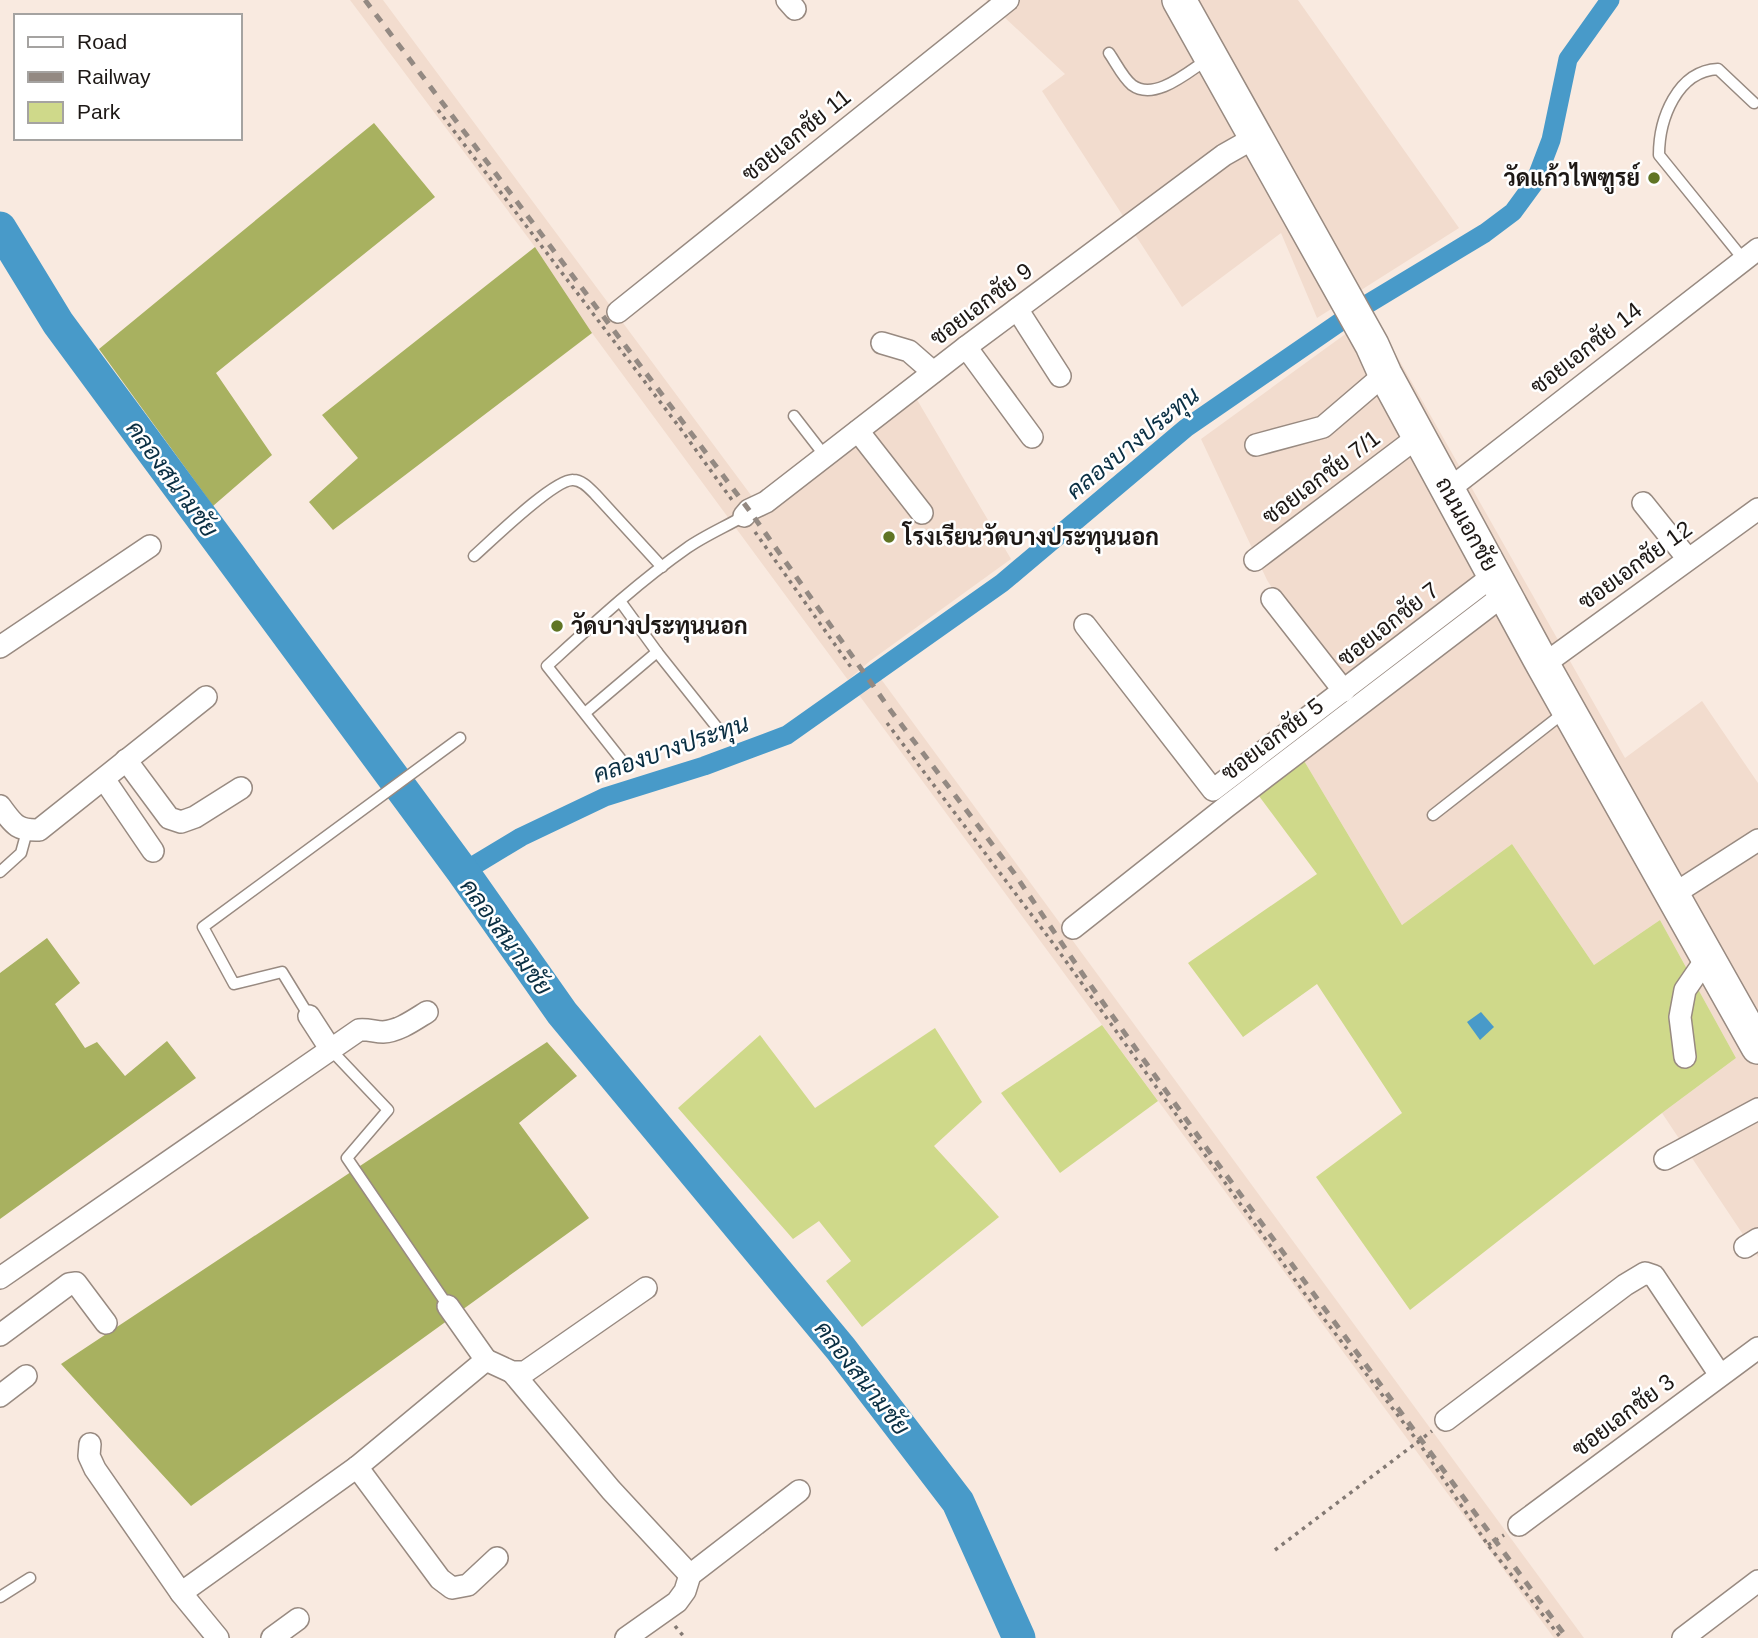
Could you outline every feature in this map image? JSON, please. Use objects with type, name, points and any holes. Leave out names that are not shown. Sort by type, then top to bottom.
[{"type":"main road","name":"ถนนเอกชัย","points":[[1179,0],[1337,282],[1543,665],[1709,955],[1758,1047]]},
{"type":"street","name":"ซอยเอกชัย 11","points":[[618,312],[1009,0]]},
{"type":"street","name":"ซอยเอกชัย 9","points":[[744,516],[1224,155],[1254,138]]},
{"type":"street","name":"ซอยเอกชัย 14","points":[[1448,490],[1751,254]]},
{"type":"street","points":[[1017,309],[1060,376]]},
{"type":"street","points":[[882,343],[909,351],[933,372]]},
{"type":"street","points":[[966,347],[1032,437]]},
{"type":"street","points":[[1256,445],[1323,427],[1378,359]]},
{"type":"street","points":[[858,431],[922,513]]},
{"type":"street","name":"ซอยเอกชัย 7/1","points":[[1255,560],[1419,436]]},
{"type":"street","points":[[1643,503],[1688,559]]},
{"type":"street","name":"ซอยเอกชัย 12","points":[[1543,665],[1758,509]]},
{"type":"street","points":[[0,647],[150,546]]},
{"type":"street","name":"ซอยเอกชัย 7","points":[[1085,625],[1213,790],[1343,691],[1500,585]]},
{"type":"street","name":"ซอยเอกชัย 5","points":[[1073,928],[1500,585]]},
{"type":"street","points":[[1272,599],[1343,691]]},
{"type":"street","points":[[0,806],[15,826],[27,831],[39,830],[206,697]]},
{"type":"street","points":[[126,760],[169,818],[181,822],[195,817],[241,788]]},
{"type":"street","points":[[104,779],[153,851]]},
{"type":"street","points":[[1674,894],[1758,840]]},
{"type":"street","points":[[1685,1057],[1680,1017],[1685,990],[1709,955]]},
{"type":"street","points":[[0,1278],[359,1030],[382,1032],[396,1029],[427,1012]]},
{"type":"street","points":[[309,1016],[331,1049]]},
{"type":"street","points":[[1665,1159],[1758,1109]]},
{"type":"street","points":[[1446,1420],[1625,1285],[1645,1273],[1654,1276],[1720,1375]]},
{"type":"street","points":[[0,1335],[69,1284],[76,1283],[106,1323]]},
{"type":"street","points":[[448,1306],[486,1360],[512,1372],[524,1372],[646,1288]]},
{"type":"street","name":"ซอยเอกชัย 3","points":[[1519,1525],[1758,1348]]},
{"type":"street","points":[[181,1593],[357,1467],[486,1360]]},
{"type":"street","points":[[512,1372],[611,1490],[690,1575]]},
{"type":"street","points":[[0,1396],[26,1376]]},
{"type":"street","points":[[90,1444],[89,1456],[95,1469],[181,1593],[218,1638]]},
{"type":"street","points":[[357,1467],[439,1579],[453,1588],[468,1585],[497,1558]]},
{"type":"street","points":[[626,1638],[677,1602],[685,1591],[690,1575],[799,1491]]},
{"type":"street","points":[[1683,1638],[1758,1581]]},
{"type":"street","points":[[272,1638],[298,1619]]},
{"type":"lane","points":[[1109,53],[1132,85],[1145,90],[1167,85],[1210,58]]},
{"type":"lane","points":[[1751,254],[1659,155],[1659,145],[1670,104],[1680,87],[1704,69],[1718,69],[1754,103]]},
{"type":"lane","points":[[794,416],[825,456]]},
{"type":"lane","points":[[474,556],[563,481],[575,480],[595,494],[662,567]]},
{"type":"lane","points":[[627,767],[547,666],[662,567],[690,546],[744,516]]},
{"type":"lane","points":[[620,601],[723,735]]},
{"type":"lane","points":[[585,713],[657,652]]},
{"type":"lane","points":[[1433,815],[1568,709]]},
{"type":"lane","points":[[309,1016],[282,972],[234,984],[203,927],[460,738]]},
{"type":"lane","points":[[0,872],[21,853],[27,831]]},
{"type":"lane","points":[[331,1049],[388,1110],[347,1158],[448,1306]]},
{"type":"lane","points":[[0,1597],[30,1578]]},
{"type":"path","points":[[438,110],[680,428],[853,670]]},
{"type":"path","points":[[887,723],[1055,946],[1305,1294],[1419,1443],[1488,1545],[1561,1638]]},
{"type":"path","points":[[1275,1550],[1446,1420]]},
{"type":"shaded area","points":[[350,0],[383,0],[765,514],[916,398],[1011,559],[870,661],[848,680],[592,333],[535,247]]},
{"type":"shaded area","points":[[986,0],[1298,0],[1459,228],[1317,318],[1281,233],[1182,307],[1042,91],[1065,74]]},
{"type":"shaded area","points":[[1373,314],[1625,758],[1702,701],[1758,783],[1758,1257],[1662,1113],[1736,1058],[1660,920],[1594,965],[1512,844],[1402,925],[1303,759],[1356,717],[1267,580],[1201,439]]},
{"type":"shaded area","points":[[881,679],[1584,1638],[1554,1638],[859,695]]},
{"type":"green space","points":[[374,123],[435,197],[216,373],[272,455],[213,506],[99,349]]},
{"type":"green space","points":[[535,247],[592,333],[333,530],[309,502],[358,458],[322,415]]},
{"type":"green space","points":[[1303,759],[1402,925],[1512,844],[1594,965],[1660,920],[1736,1058],[1410,1310],[1316,1177],[1402,1113],[1317,984],[1243,1037],[1188,963],[1317,874],[1256,792]]},
{"type":"green space","points":[[47,938],[80,983],[55,1004],[85,1048],[97,1042],[125,1076],[167,1041],[196,1078],[0,1219],[0,973]]},
{"type":"green space","points":[[1102,1025],[1158,1101],[1060,1173],[1001,1093]]},
{"type":"green space","points":[[935,1028],[982,1102],[934,1146],[999,1217],[862,1327],[826,1281],[851,1261],[819,1221],[793,1239],[678,1108],[760,1035],[815,1108]]},
{"type":"green space","points":[[547,1042],[577,1076],[519,1123],[589,1218],[191,1506],[61,1364]]},
{"type":"water","points":[[1481,1012],[1494,1027],[1480,1040],[1467,1022]]},
{"type":"waterway","name":"คลองบางประทุน","points":[[463,872],[521,837],[605,797],[704,766],[787,735],[1002,583],[1186,428],[1356,311],[1485,233],[1513,212],[1535,182],[1551,140],[1568,59],[1610,0]]},
{"type":"waterway","name":"คลองสนามชัย","points":[[0,228],[58,323],[463,872],[562,1013],[841,1349],[958,1502],[1019,1638]]},
{"type":"railway","points":[[365,0],[749,510],[891,711],[1014,873],[1218,1164],[1567,1638]]},
{"type":"place","name":"วัดแก้วไพฑูรย์","points":[[1654,178]]},
{"type":"place","name":"โรงเรียนวัดบางประทุนนอก","points":[[889,537]]},
{"type":"place","name":"วัดบางประทุนนอก","points":[[557,626]]}]
